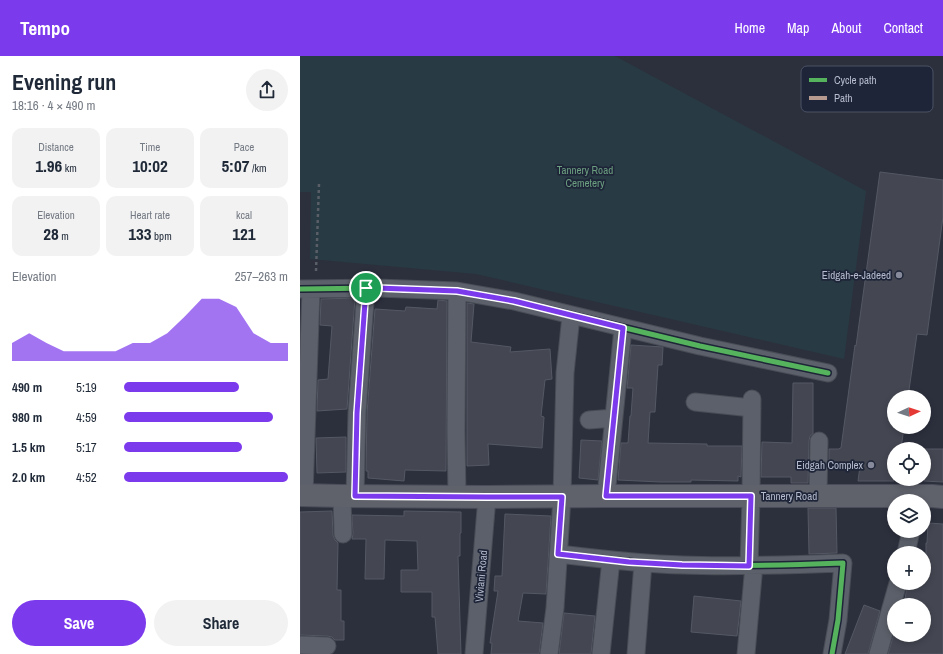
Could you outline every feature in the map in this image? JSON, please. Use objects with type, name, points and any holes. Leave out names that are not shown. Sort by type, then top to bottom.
[{"type":"main road","name":"Tannery Road","points":[[302,495],[457,497],[818,496],[887,498]]},
{"type":"main road","name":"Tannery Road","points":[[931,498],[943,497]]},
{"type":"street","points":[[343,534],[349,496],[357,413],[366,288]]},
{"type":"street","points":[[302,495],[309,290],[377,288],[457,291],[514,301],[700,346],[828,373]]},
{"type":"street","points":[[457,291],[457,497]]},
{"type":"street","points":[[549,654],[555,608],[562,497],[565,373],[571,316]]},
{"type":"street","points":[[606,496],[623,328]]},
{"type":"street","points":[[695,402],[752,403],[751,566],[746,654]]},
{"type":"street","points":[[589,420],[614,418]]},
{"type":"street","points":[[818,496],[819,441]]},
{"type":"street","name":"Viviani Road","points":[[474,654],[487,497]]},
{"type":"street","points":[[558,554],[643,563],[682,565],[751,566],[844,563],[838,620],[832,654]]},
{"type":"street","points":[[600,654],[611,560]]},
{"type":"street","points":[[636,654],[643,563]]},
{"type":"street","points":[[878,654],[896,590]]},
{"type":"street","points":[[300,644],[327,646]]},
{"type":"path","points":[[309,290],[319,184]]},
{"type":"green space","name":"Tannery Road Cemetery","points":[[300,56],[615,56],[866,191],[844,359],[476,274],[310,259],[311,192],[300,192]]},
{"type":"building","points":[[880,172],[943,180],[943,217],[927,335],[917,334],[909,390],[887,390],[887,434],[903,434],[902,442],[887,442],[887,481],[858,481],[860,466],[829,463],[829,449],[841,448],[855,345],[856,346]]},
{"type":"building","points":[[355,298],[347,409],[317,411],[318,380],[328,379],[332,326],[320,325],[321,299]]},
{"type":"building","points":[[438,300],[447,301],[446,471],[405,470],[404,481],[368,478],[368,471],[366,471],[367,413],[375,309],[405,311],[406,307],[437,309]]},
{"type":"building","points":[[467,303],[474,304],[471,342],[511,347],[510,352],[550,349],[552,379],[545,380],[541,416],[544,417],[542,448],[488,444],[489,465],[467,466]]},
{"type":"building","points":[[631,345],[663,347],[662,365],[658,365],[655,412],[650,412],[648,443],[742,446],[741,477],[738,476],[738,481],[691,480],[691,482],[660,482],[618,480],[621,443],[628,443],[631,416],[633,388],[627,388]]},
{"type":"building","points":[[793,383],[813,383],[813,434],[810,436],[809,441],[808,483],[791,483],[791,477],[761,477],[762,442],[792,443]]},
{"type":"building","points":[[346,437],[346,472],[317,473],[316,438]]},
{"type":"building","points":[[581,440],[602,441],[598,480],[579,478]]},
{"type":"building","points":[[931,449],[943,449],[943,482],[931,481]]},
{"type":"building","points":[[808,508],[836,508],[837,553],[809,554]]},
{"type":"building","points":[[332,511],[333,535],[338,543],[337,590],[341,590],[341,621],[344,621],[344,640],[335,640],[332,637],[327,636],[300,635],[300,512]]},
{"type":"building","points":[[404,511],[461,512],[460,556],[458,556],[461,654],[438,654],[435,617],[432,617],[432,592],[401,592],[401,570],[418,570],[417,541],[385,540],[384,579],[365,579],[366,539],[352,539],[352,515],[404,516]]},
{"type":"building","points":[[505,514],[551,516],[546,594],[523,593],[518,621],[543,623],[539,654],[491,654],[492,643],[490,643],[498,591],[494,591],[495,576],[502,576]]},
{"type":"building","points":[[931,523],[943,524],[943,654],[888,654],[892,642],[931,642],[931,598],[905,598],[906,590],[931,590],[931,546],[926,546],[927,538],[931,538]]},
{"type":"building","points":[[694,596],[741,601],[737,636],[691,632]]},
{"type":"building","points":[[864,605],[880,611],[868,654],[845,654]]},
{"type":"building","points":[[564,613],[595,616],[591,654],[559,654]]},
{"type":"marked path","points":[[749,566],[751,497]]},
{"type":"cycle path","points":[[355,496],[357,413],[366,288]]},
{"type":"cycle path","points":[[300,289],[377,288],[457,291],[514,301],[700,346],[828,373]]},
{"type":"cycle path","points":[[559,554],[636,562],[703,566],[843,563],[838,620],[832,654]]},
{"type":"place","name":"Eidgah-e-Jadeed","points":[[899,275]]},
{"type":"place","name":"Eidgah Complex","points":[[871,465]]},
{"type":"route","points":[[366,288],[457,291],[514,301],[623,328],[606,496],[751,496],[749,566],[682,565],[629,562],[558,554],[562,497],[355,496],[357,413],[366,288]]}]
